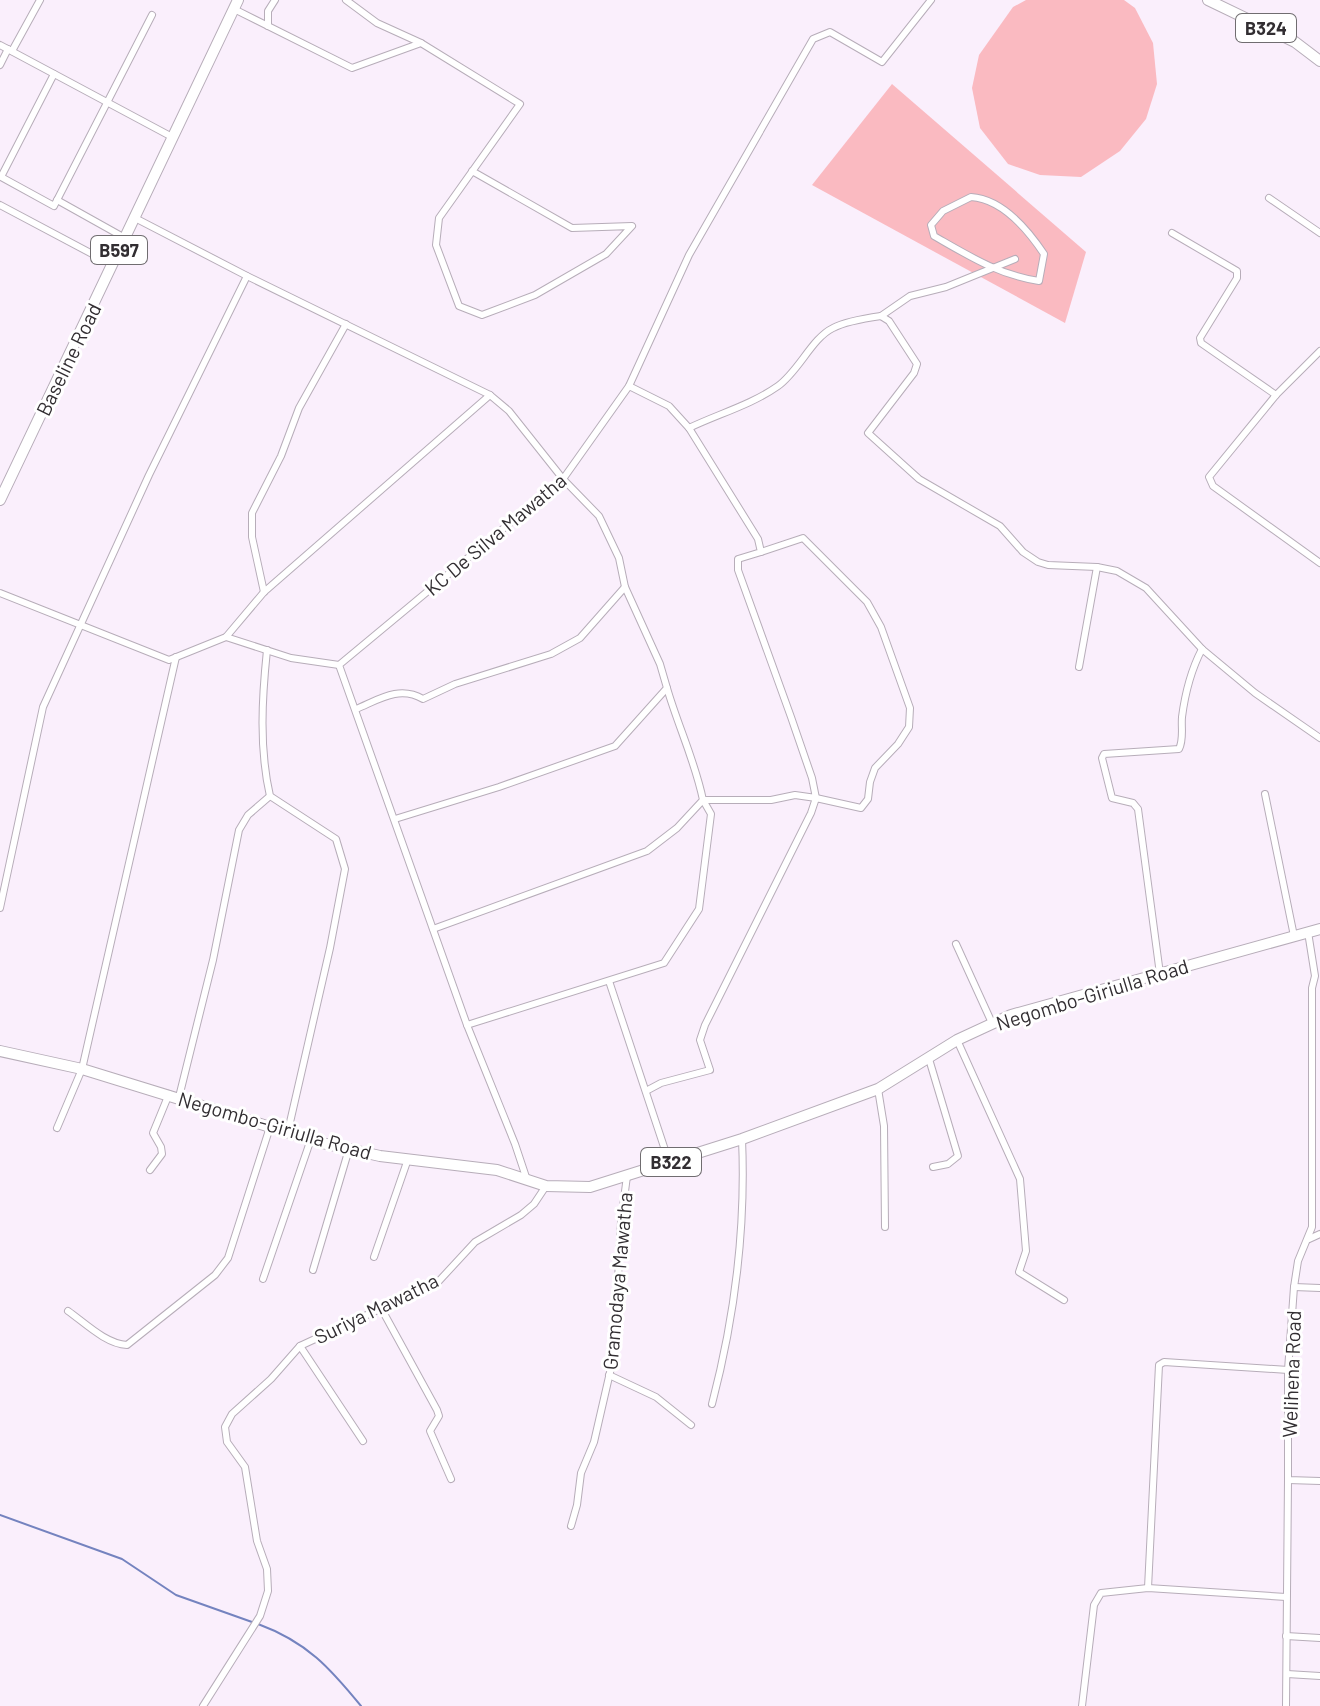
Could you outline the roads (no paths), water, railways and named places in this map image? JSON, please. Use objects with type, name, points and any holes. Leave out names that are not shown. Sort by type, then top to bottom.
[{"type":"main road","name":"B324","points":[[1208,0],[1295,42],[1320,61]]},
{"type":"main road","name":"Baseline Road","points":[[0,500],[236,4]]},
{"type":"main road","name":"Negombo-Giriulla Road","points":[[0,1051],[82,1069],[349,1149],[380,1156],[497,1170],[546,1186],[590,1187],[742,1139],[878,1089],[957,1040],[1011,1015],[1320,929]]},
{"type":"street","points":[[0,65],[40,0]]},
{"type":"street","points":[[268,26],[268,11],[275,0]]},
{"type":"street","points":[[346,0],[377,23],[421,43],[520,104],[472,171],[439,218],[436,245],[459,306],[482,315],[535,295],[606,254],[632,226],[572,228],[472,171]]},
{"type":"street","name":"KC De Silva Mawatha","points":[[339,665],[563,479],[629,386],[689,255],[813,39],[830,32],[882,62],[931,0]]},
{"type":"street","points":[[236,4],[268,26],[352,68],[421,43]]},
{"type":"street","points":[[54,74],[1,177],[54,206],[152,15]]},
{"type":"street","points":[[0,45],[174,138]]},
{"type":"street","points":[[971,197],[983,198],[1017,220],[1044,254],[1039,281],[1012,277],[992,269],[934,236],[931,225],[943,211],[971,197]]},
{"type":"street","points":[[1269,198],[1320,233]]},
{"type":"street","points":[[57,200],[125,238]]},
{"type":"street","points":[[0,205],[113,265]]},
{"type":"street","points":[[135,218],[490,395],[527,431],[563,479],[599,516],[619,558],[625,587],[660,664],[676,718],[696,766],[703,800],[711,814],[699,909],[664,963],[467,1025]]},
{"type":"street","points":[[1172,233],[1237,271],[1237,278],[1200,338],[1201,343],[1276,395]]},
{"type":"street","points":[[689,428],[748,404],[775,388],[789,377],[834,327],[881,316],[910,296],[946,287],[1015,259]]},
{"type":"street","points":[[0,908],[43,707],[149,475],[247,276]]},
{"type":"street","points":[[881,316],[889,321],[917,364],[914,373],[868,433],[919,479],[1000,526],[1023,552],[1038,562],[1117,571],[1146,588],[1202,649],[1255,693],[1320,738]]},
{"type":"street","points":[[264,592],[252,537],[252,513],[281,456],[299,408],[346,324]]},
{"type":"street","points":[[1320,351],[1276,395],[1209,477],[1213,486],[1320,563]]},
{"type":"street","points":[[629,386],[669,406],[689,428],[758,539],[761,552]]},
{"type":"street","points":[[0,593],[169,660],[226,637],[264,592],[490,395]]},
{"type":"street","points":[[433,929],[647,851],[677,828],[703,800],[771,800],[795,795],[816,798],[861,808],[868,799],[875,768],[909,727],[910,708],[881,627],[867,602],[803,538],[738,559],[738,570],[812,778],[816,798],[705,1025],[700,1040],[710,1070],[661,1083],[646,1091]]},
{"type":"street","points":[[1079,667],[1097,567]]},
{"type":"street","points":[[356,709],[397,691],[423,699],[455,684],[551,654],[580,638],[625,587]]},
{"type":"street","points":[[226,637],[291,658],[339,665],[467,1025],[527,1180]]},
{"type":"street","points":[[1160,974],[1138,809],[1133,803],[1112,798],[1102,758],[1104,754],[1179,749],[1182,743],[1182,717],[1194,666],[1202,649]]},
{"type":"street","points":[[267,650],[263,766],[270,796],[336,839],[345,869],[288,1131]]},
{"type":"street","points":[[57,1128],[82,1069],[176,657]]},
{"type":"street","points":[[395,819],[615,746],[667,688]]},
{"type":"street","points":[[1265,794],[1294,936]]},
{"type":"street","points":[[150,1170],[162,1154],[153,1133],[174,1095],[213,960],[239,830],[248,815],[270,796]]},
{"type":"street","name":"Welihena Road","points":[[1286,1706],[1288,1370],[1298,1261],[1312,1227],[1312,988],[1315,976],[1308,932]]},
{"type":"street","points":[[956,944],[992,1023]]},
{"type":"street","points":[[609,981],[669,1162]]},
{"type":"street","points":[[957,1040],[1020,1179],[1026,1251],[1019,1272],[1064,1300]]},
{"type":"street","points":[[929,1059],[958,1156],[948,1164],[933,1167]]},
{"type":"street","points":[[878,1089],[884,1126],[885,1227]]},
{"type":"street","points":[[68,1311],[107,1339],[127,1345],[215,1275],[228,1258],[271,1126]]},
{"type":"street","points":[[263,1279],[311,1139]]},
{"type":"street","points":[[712,1404],[728,1342],[740,1262],[744,1180],[742,1139]]},
{"type":"street","points":[[313,1270],[349,1149]]},
{"type":"street","points":[[374,1257],[408,1159]]},
{"type":"street","name":"Gramodaya Mawatha","points":[[571,1526],[581,1473],[594,1442],[614,1355],[621,1222],[627,1175]]},
{"type":"street","name":"Suriya Mawatha","points":[[203,1706],[248,1638],[260,1616],[268,1591],[267,1569],[257,1541],[245,1467],[227,1442],[225,1427],[232,1414],[271,1379],[300,1346],[438,1282],[475,1242],[534,1204],[546,1186]]},
{"type":"street","points":[[1309,1239],[1320,1234]]},
{"type":"street","points":[[1294,1287],[1320,1288]]},
{"type":"street","points":[[381,1308],[437,1410],[439,1416],[430,1431],[451,1479]]},
{"type":"street","points":[[300,1346],[363,1441]]},
{"type":"street","points":[[1148,1588],[1159,1365],[1164,1362],[1288,1370]]},
{"type":"street","points":[[609,1375],[656,1397],[691,1425]]},
{"type":"street","points":[[1288,1480],[1320,1481]]},
{"type":"street","points":[[1082,1706],[1094,1605],[1101,1593],[1148,1588],[1286,1597]]},
{"type":"street","points":[[1286,1636],[1320,1638]]},
{"type":"street","points":[[1287,1674],[1320,1676]]},
{"type":"waterway","points":[[0,1515],[122,1559],[176,1595],[252,1622]]},
{"type":"waterway","points":[[258,1624],[304,1648],[339,1680],[361,1706]]}]
